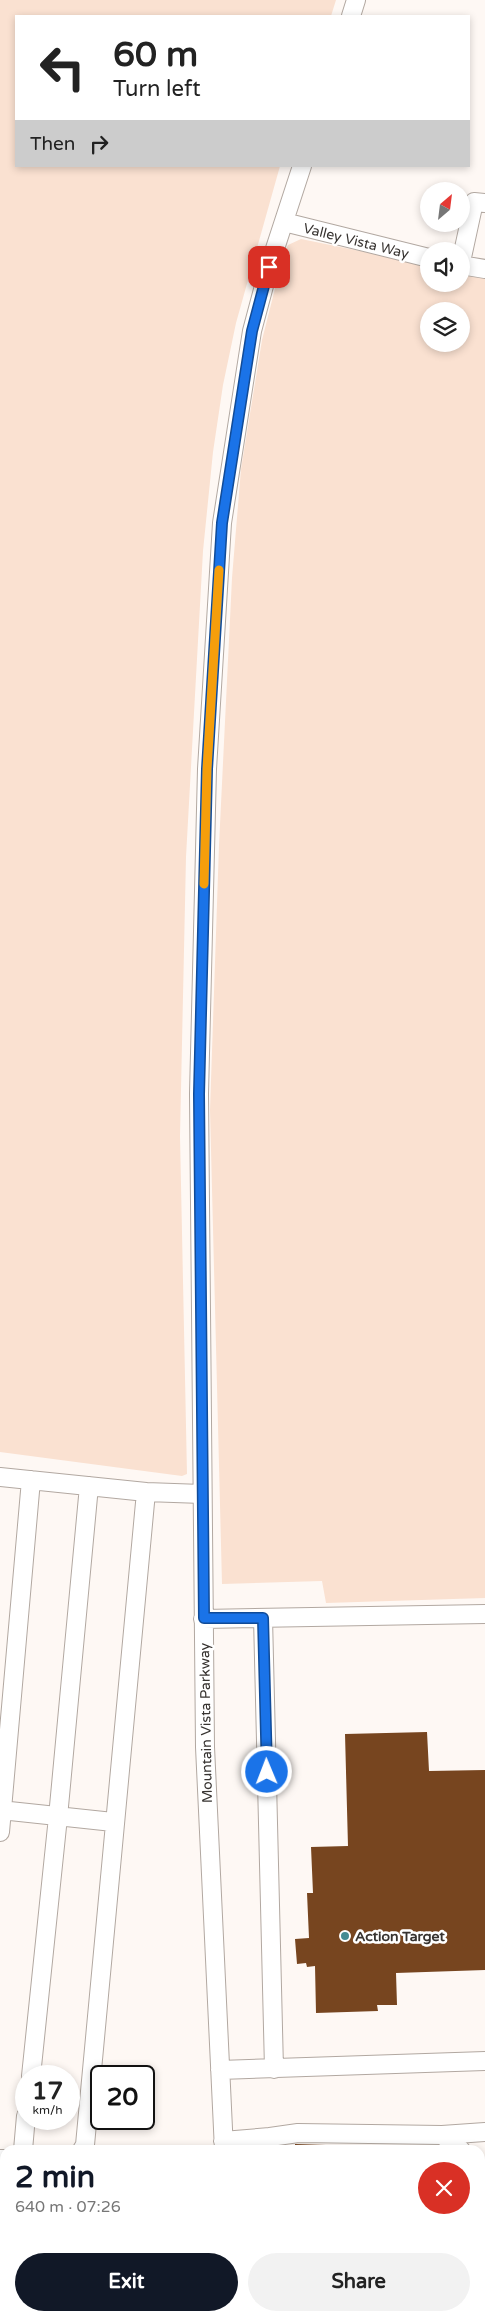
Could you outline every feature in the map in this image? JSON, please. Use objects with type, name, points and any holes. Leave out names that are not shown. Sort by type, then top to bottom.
[{"type":"street","points":[[351,15],[356,0]]},
{"type":"street","name":"Mountain Vista Parkway","points":[[224,2145],[205,1747],[199,1094],[207,769],[222,523],[252,331],[302,167]]},
{"type":"street","points":[[465,242],[474,202],[485,203]]},
{"type":"street","name":"Valley Vista Way","points":[[284,222],[420,256]]},
{"type":"street","points":[[470,265],[485,269]]},
{"type":"street","points":[[0,1477],[146,1492],[202,1494]]},
{"type":"street","points":[[0,1832],[31,1480]]},
{"type":"street","points":[[31,2065],[58,1817],[89,1486]]},
{"type":"street","points":[[84,2145],[113,1822],[146,1492]]},
{"type":"street","points":[[204,1618],[485,1614]]},
{"type":"street","points":[[263,1618],[274,2069]]},
{"type":"street","points":[[1,1810],[113,1822]]},
{"type":"street","points":[[220,2070],[485,2061]]},
{"type":"street","points":[[23,2145],[25,2130]]},
{"type":"street","points":[[246,2145],[269,2144],[298,2133],[442,2135],[485,2132]]},
{"type":"street","points":[[442,2135],[455,2145]]},
{"type":"shaded area","points":[[0,0],[336,0],[331,15],[15,15],[15,167],[280,167],[236,323],[223,385],[213,452],[203,551],[186,857],[180,1136],[187,1474],[182,1476],[0,1452]]},
{"type":"shaded area","points":[[301,239],[420,263],[420,292],[470,292],[470,274],[485,277],[485,1598],[326,1603],[322,1581],[222,1584],[210,1110],[219,845],[232,578],[241,469],[262,340],[284,253],[288,245]]},
{"type":"building","name":"Action Target","points":[[427,1732],[429,1771],[485,1770],[485,1970],[396,1973],[397,2005],[377,2005],[378,2011],[316,2013],[315,1966],[307,1967],[306,1963],[297,1964],[295,1939],[309,1938],[307,1893],[313,1893],[311,1847],[348,1846],[345,1734]]},
{"type":"slow traffic","points":[[204,884],[207,769],[219,570]]},
{"type":"place","name":"Action Target","points":[[345,1936]]},
{"type":"route","points":[[267,1772],[263,1618],[204,1618],[199,1094],[207,769],[222,523],[252,331],[269,267]]}]
